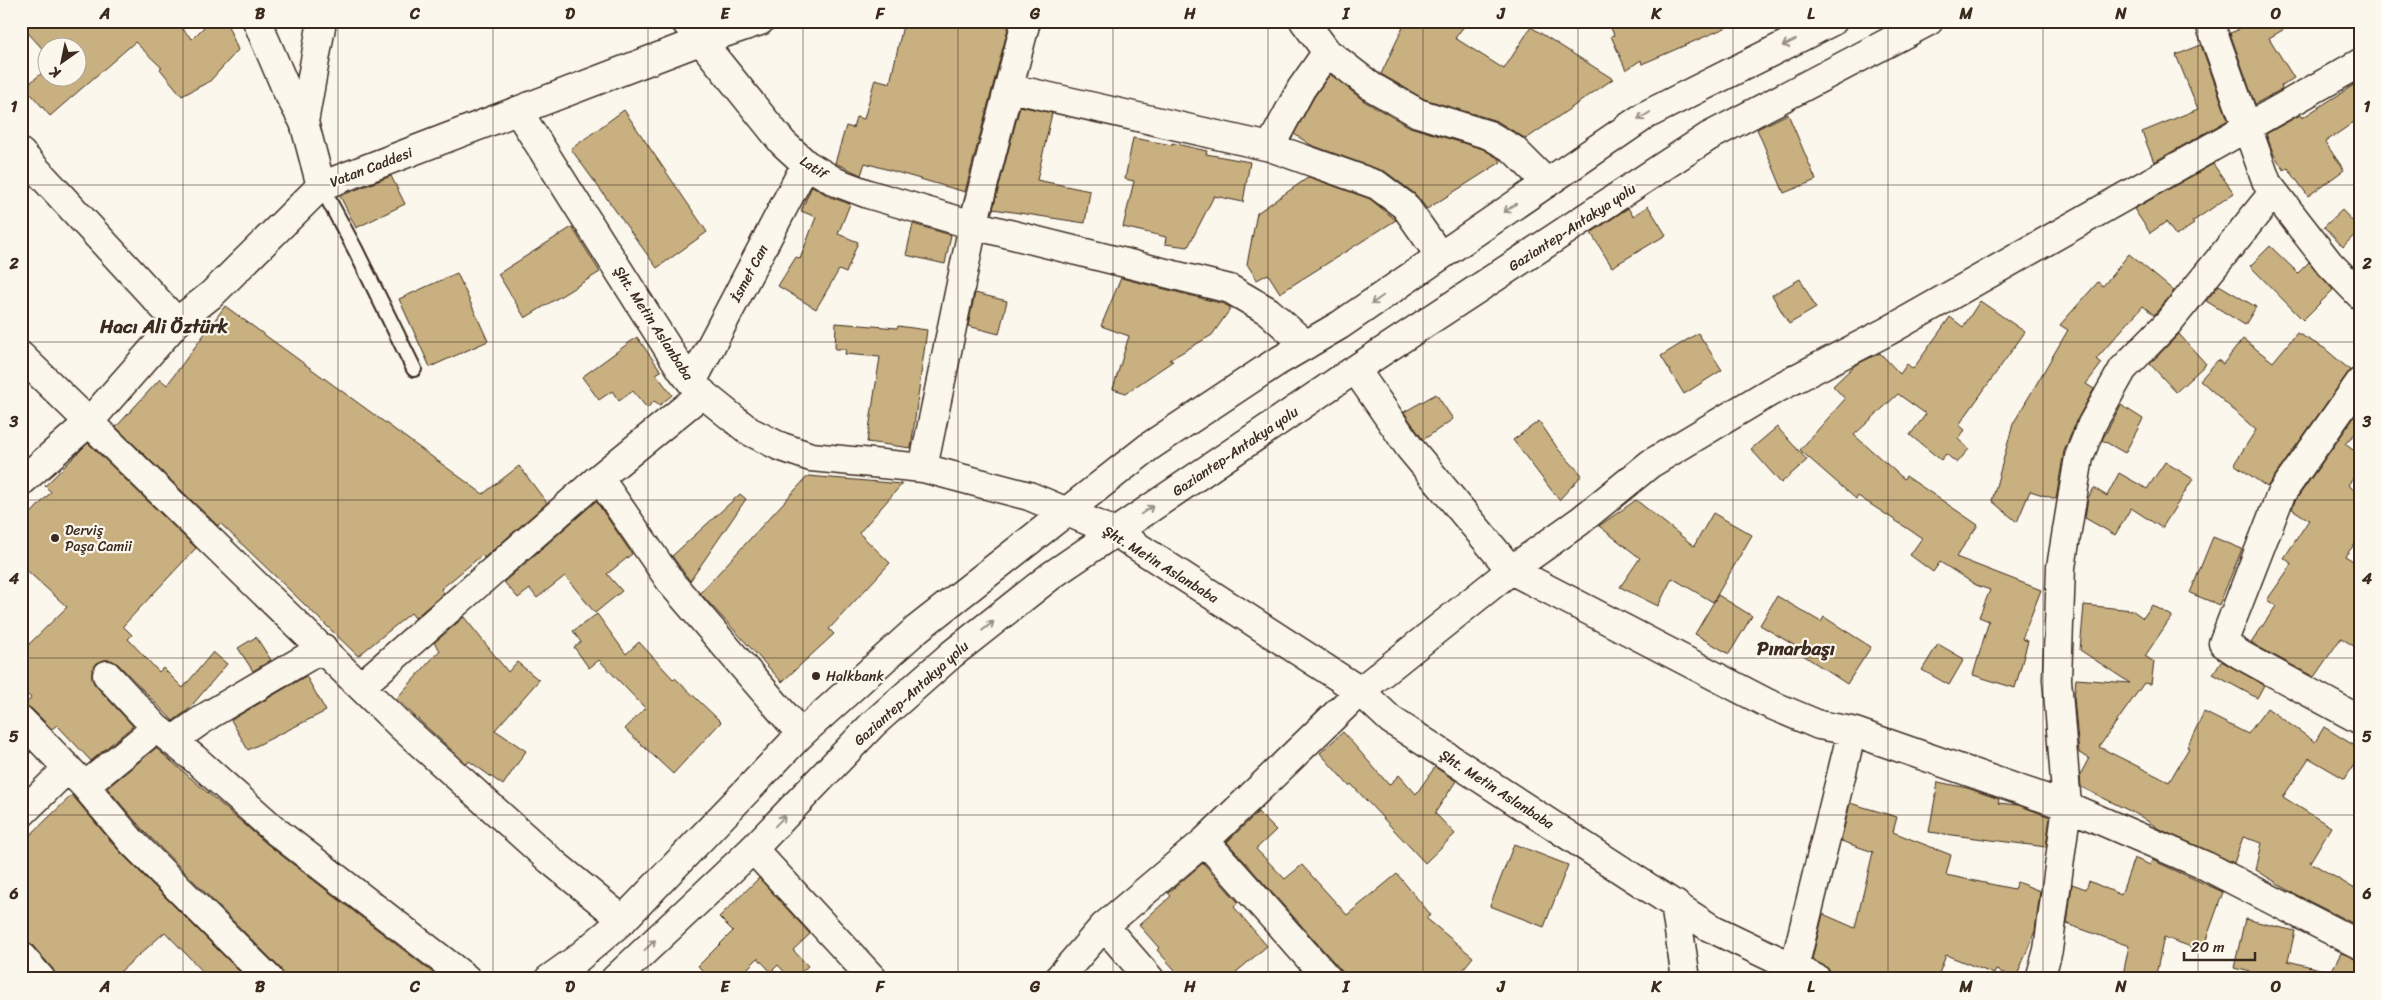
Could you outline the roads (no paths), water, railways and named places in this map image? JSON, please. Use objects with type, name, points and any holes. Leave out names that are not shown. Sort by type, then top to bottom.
[{"type":"street","points":[[257,21],[304,122],[321,186]]},
{"type":"street","points":[[304,122],[322,21]]},
{"type":"street","name":"Vatan Caddesi","points":[[21,482],[88,423],[178,322],[210,295],[321,186],[518,111],[693,31],[760,21]]},
{"type":"street","points":[[923,468],[974,225],[1026,21]]},
{"type":"street","points":[[1304,21],[1327,52],[1372,87],[1403,106],[1433,118],[1489,135],[1531,165],[1547,183]]},
{"type":"street","points":[[549,979],[577,959],[623,920],[801,734],[916,629],[1150,446],[1275,363],[1340,326],[1646,115],[1833,21]]},
{"type":"street","name":"Gaziantep-Antakya yolu","points":[[615,979],[753,849],[873,724],[952,654],[1052,576],[1356,370],[1708,137],[1928,21]]},
{"type":"street","points":[[2209,21],[2267,183],[2329,263],[2360,295]]},
{"type":"street","name":"Latif","points":[[693,31],[783,144],[806,164],[836,182],[868,194],[974,225],[1230,289],[1268,311],[1306,345]]},
{"type":"street","points":[[1270,146],[1301,89],[1327,52]]},
{"type":"street","points":[[1058,979],[1104,926],[1205,841],[1360,691],[1511,570],[1580,521],[1658,458],[1770,392],[1888,331],[2360,63]]},
{"type":"street","points":[[1010,88],[1270,146],[1385,190],[1405,206],[1440,256]]},
{"type":"street","name":"Şht. Metin Aslanbaba","points":[[518,111],[676,360],[697,388],[749,431],[779,446],[811,458],[923,468],[1029,496],[1115,532],[1360,691],[1391,720],[1709,927],[1805,974]]},
{"type":"street","points":[[21,153],[178,322]]},
{"type":"street","name":"İsmet Can","points":[[697,388],[806,164]]},
{"type":"street","points":[[2040,979],[2048,950],[2067,806],[2057,679],[2062,567],[2079,457],[2092,424],[2123,369],[2168,323],[2273,193]]},
{"type":"street","points":[[21,356],[400,725],[550,860],[623,920]]},
{"type":"street","points":[[1356,370],[1409,446],[1511,570],[1767,702],[1819,725],[1852,731],[2067,806],[2206,866],[2360,945]]},
{"type":"street","points":[[2360,382],[2281,494],[2223,643],[2241,655],[2360,720]]},
{"type":"street","points":[[361,686],[599,478],[697,388]]},
{"type":"street","points":[[599,478],[673,585],[801,734]]},
{"type":"street","points":[[21,814],[77,777],[164,734],[209,715],[323,648]]},
{"type":"street","points":[[108,675],[164,734],[276,832],[467,979]]},
{"type":"street","points":[[21,720],[77,777],[131,841],[270,979]]},
{"type":"street","points":[[1805,974],[1852,731]]},
{"type":"street","points":[[1205,841],[1328,979]]},
{"type":"street","points":[[753,849],[874,979]]},
{"type":"street","points":[[1674,904],[1686,979]]},
{"type":"street","points":[[1104,926],[1150,979]]},
{"type":"street","points":[[21,956],[41,979]]},
{"type":"lane","points":[[321,186],[355,249],[414,369]]},
{"type":"place","name":"Derviş Paşa Camii","points":[[55,538]]},
{"type":"place","name":"Halkbank","points":[[816,676]]},
{"type":"district","name":"Hacı Ali Öztürk","points":[[164,326]]},
{"type":"district","name":"Pınarbaşı","points":[[1796,648]]}]
